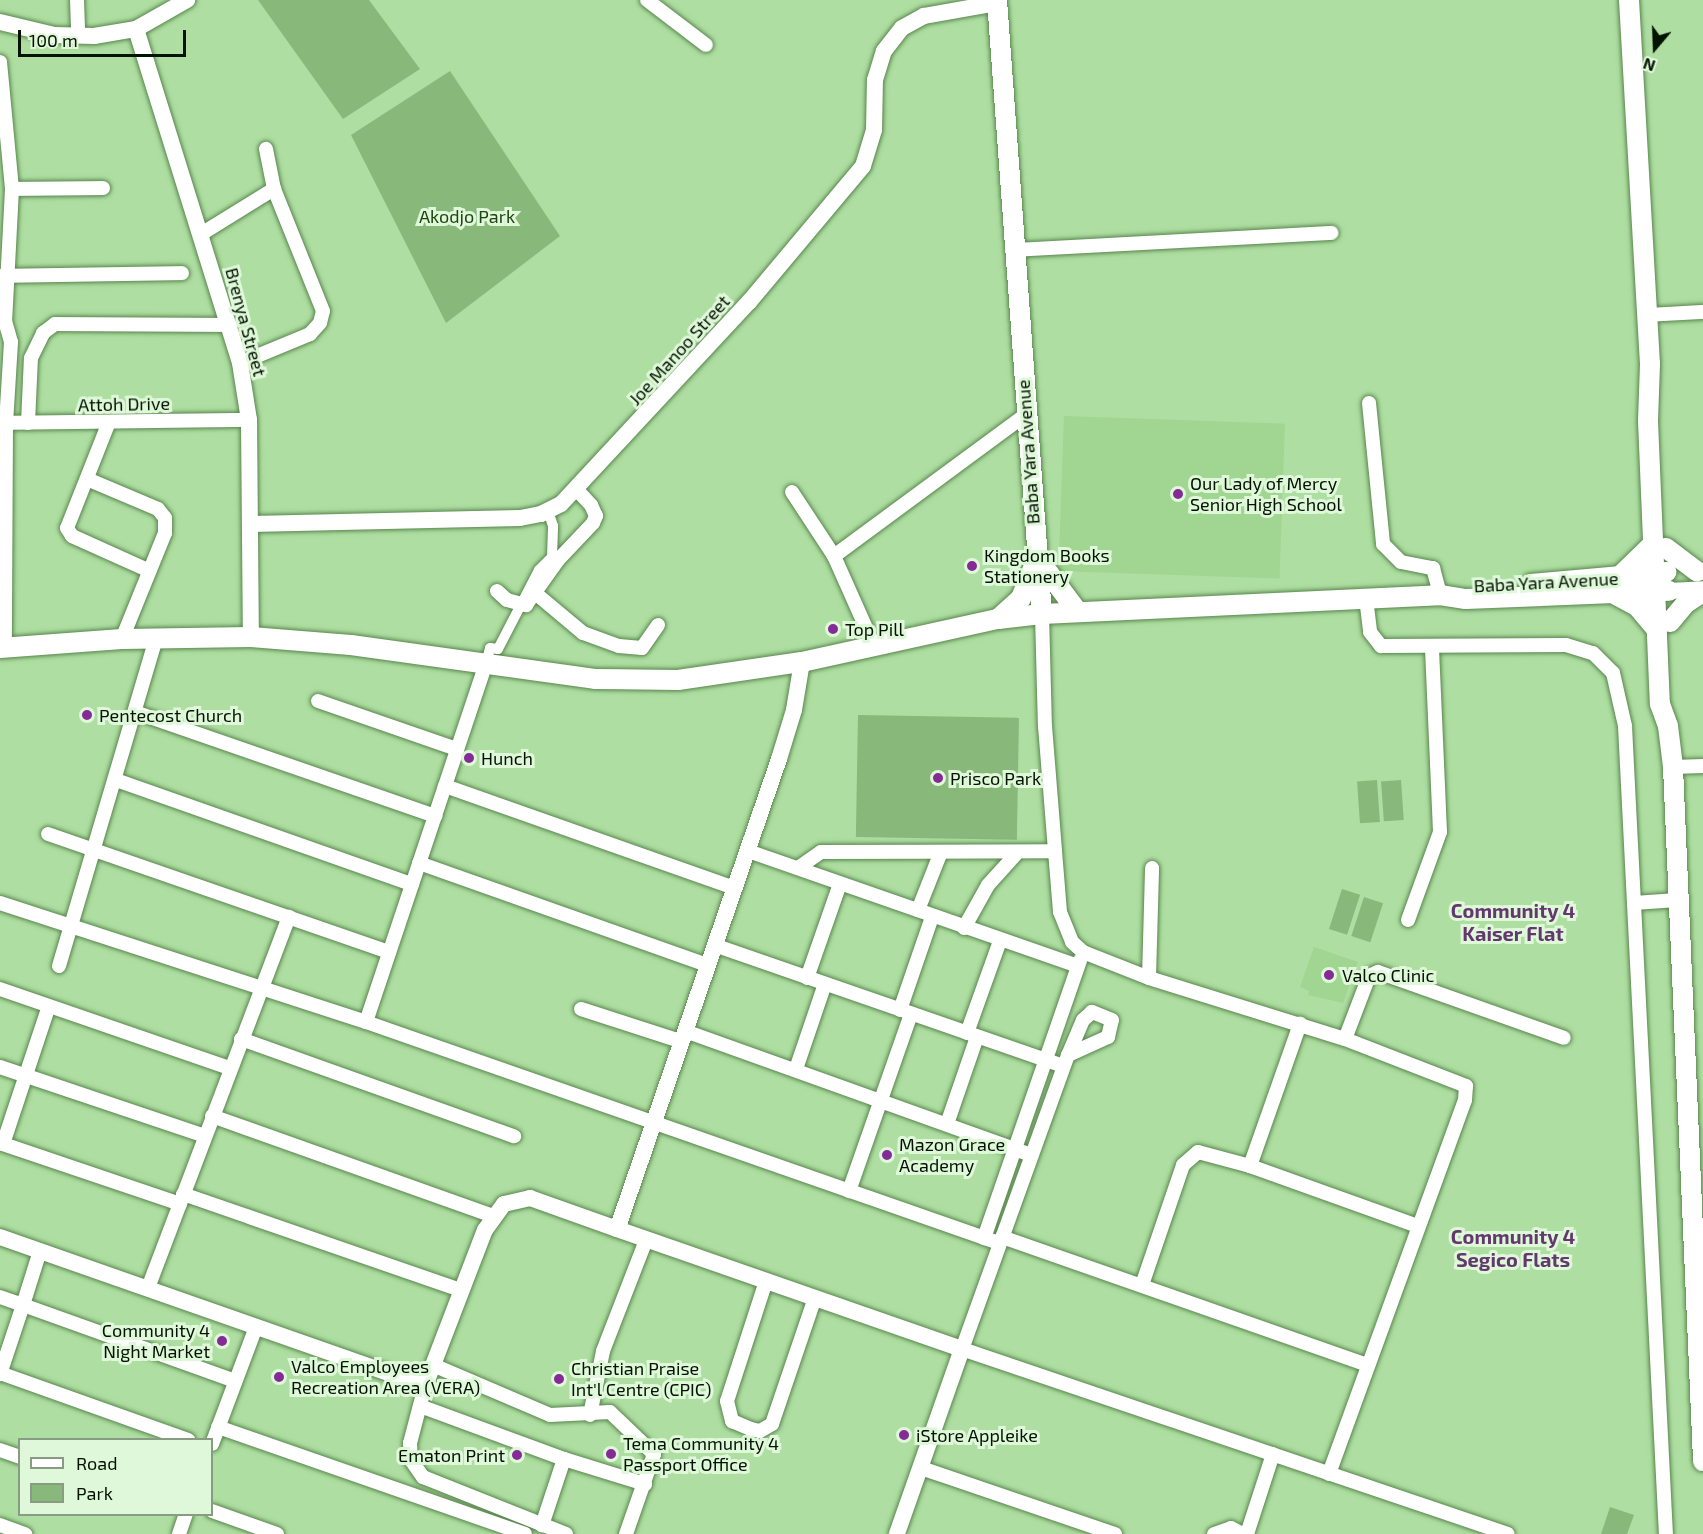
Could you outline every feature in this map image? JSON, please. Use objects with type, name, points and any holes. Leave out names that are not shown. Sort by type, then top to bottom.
[{"type":"main road","points":[[1629,0],[1650,364],[1648,421],[1660,545],[1663,626],[1673,702],[1668,726],[1673,767],[1677,900],[1697,1185],[1703,1461]]},
{"type":"main road","name":"Baba Yara Avenue","points":[[997,2],[1025,415],[1042,614],[1440,595],[1466,598],[1661,582]]},
{"type":"main road","points":[[1660,545],[1702,580],[1686,603],[1663,626]]},
{"type":"main road","points":[[1660,545],[1616,587],[1663,626]]},
{"type":"main road","points":[[1036,553],[1053,584],[1077,611]]},
{"type":"main road","points":[[998,619],[1021,598],[1034,569],[1036,553]]},
{"type":"main road","points":[[3,648],[122,639],[251,637],[351,645],[595,679],[647,680],[712,677],[802,662],[998,619],[1042,614]]},
{"type":"street","points":[[77,0],[78,35]]},
{"type":"street","points":[[0,22],[54,35],[136,29],[188,0]]},
{"type":"street","points":[[647,0],[706,45]]},
{"type":"street","name":"Joe Manoo Street","points":[[251,524],[520,518],[548,511],[577,490],[749,302],[863,166],[874,130],[875,80],[884,51],[902,28],[924,16],[997,2]]},
{"type":"street","name":"Brenya Street","points":[[136,29],[240,363],[249,420],[251,637]]},
{"type":"street","points":[[0,62],[12,189],[4,277],[5,321],[11,342],[3,423],[3,648]]},
{"type":"street","points":[[240,363],[310,334],[320,323],[323,311],[274,189],[266,149]]},
{"type":"street","points":[[12,189],[104,188]]},
{"type":"street","points":[[201,234],[274,189]]},
{"type":"street","points":[[1014,250],[1332,233]]},
{"type":"street","points":[[4,277],[182,273]]},
{"type":"street","points":[[1647,315],[1703,312]]},
{"type":"street","points":[[28,423],[31,358],[43,333],[55,324],[230,325]]},
{"type":"street","points":[[1369,403],[1383,544],[1401,562],[1433,568],[1440,595]]},
{"type":"street","points":[[834,556],[1025,415]]},
{"type":"street","name":"Attoh Drive","points":[[3,423],[249,420]]},
{"type":"street","points":[[109,422],[68,522],[69,532],[150,571]]},
{"type":"street","points":[[87,479],[162,512],[165,533],[122,639]]},
{"type":"street","points":[[497,591],[520,605],[526,605],[534,592],[593,524],[596,516],[591,505],[577,490]]},
{"type":"street","points":[[792,492],[834,556],[874,646]]},
{"type":"street","points":[[366,1022],[490,648],[498,649],[539,570],[552,557],[553,526],[548,511]]},
{"type":"street","points":[[1661,582],[1702,580]]},
{"type":"street","points":[[534,592],[583,633],[619,646],[642,648],[658,625]]},
{"type":"street","points":[[1366,598],[1370,632],[1381,646],[1566,645],[1593,653],[1606,663],[1613,673],[1623,709],[1666,1534]]},
{"type":"street","points":[[1042,614],[1045,726],[1055,851],[1065,930],[1083,952],[1149,978],[1345,1039],[1466,1086],[1465,1100],[1329,1474]]},
{"type":"street","points":[[59,966],[96,849],[156,638]]},
{"type":"street","points":[[1408,920],[1441,821],[1432,646]]},
{"type":"street","points":[[617,1229],[652,1122],[748,851],[794,710],[802,662]]},
{"type":"street","points":[[318,701],[457,749]]},
{"type":"street","points":[[135,712],[435,816]]},
{"type":"street","points":[[1673,767],[1703,766]]},
{"type":"street","points":[[116,780],[412,884]]},
{"type":"street","points":[[445,786],[735,888]]},
{"type":"street","points":[[48,834],[389,952]]},
{"type":"street","points":[[748,851],[1000,941],[1078,966]]},
{"type":"street","points":[[798,868],[821,852],[1017,853],[1055,851]]},
{"type":"street","points":[[918,910],[941,852]]},
{"type":"street","points":[[964,928],[988,885],[1017,853]]},
{"type":"street","points":[[419,863],[707,965]]},
{"type":"street","points":[[1149,978],[1152,868]]},
{"type":"street","points":[[807,978],[840,884]]},
{"type":"street","points":[[1634,903],[1677,900]]},
{"type":"street","points":[[0,903],[73,924],[366,1022],[984,1238],[1001,1240],[1142,1285],[1368,1365]]},
{"type":"street","points":[[148,1288],[289,917]]},
{"type":"street","points":[[849,1191],[881,1100],[933,917]]},
{"type":"street","points":[[947,1124],[1000,941]]},
{"type":"street","points":[[714,945],[1047,1060],[1066,1060],[897,1534]]},
{"type":"street","points":[[984,1238],[1083,952]]},
{"type":"street","points":[[1345,1039],[1369,976],[1378,972],[1564,1038]]},
{"type":"street","points":[[796,1069],[825,984]]},
{"type":"street","points":[[0,989],[230,1068]]},
{"type":"street","points":[[49,1006],[27,1076],[2,1143],[461,1290]]},
{"type":"street","points":[[581,1009],[796,1069],[1032,1155]]},
{"type":"street","points":[[1250,1166],[1300,1024]]},
{"type":"street","points":[[241,1039],[514,1136]]},
{"type":"street","points":[[0,1067],[205,1136]]},
{"type":"street","points":[[212,1116],[493,1216]]},
{"type":"street","points":[[1142,1285],[1187,1159],[1205,1152],[1418,1226]]},
{"type":"street","points":[[566,1534],[423,1477],[411,1460],[410,1443],[425,1386],[461,1290],[493,1216],[504,1204],[530,1198],[962,1349],[1508,1534]]},
{"type":"street","points":[[0,1237],[425,1386]]},
{"type":"street","points":[[590,1415],[603,1351],[646,1240]]},
{"type":"street","points":[[40,1251],[0,1374],[182,1438]]},
{"type":"street","points":[[766,1281],[727,1401],[732,1421],[750,1429],[760,1431],[772,1424],[815,1298]]},
{"type":"street","points":[[0,1297],[236,1381]]},
{"type":"street","points":[[213,1441],[256,1327]]},
{"type":"street","points":[[433,1365],[541,1412],[590,1415],[610,1412],[651,1448],[653,1460],[626,1534]]},
{"type":"street","points":[[420,1406],[564,1460],[645,1484]]},
{"type":"street","points":[[218,1427],[525,1534],[536,1522],[564,1460]]},
{"type":"street","points":[[0,1450],[18,1456]]},
{"type":"street","points":[[1214,1534],[1231,1528],[1245,1534],[1273,1454]]},
{"type":"street","points":[[921,1468],[1115,1534]]},
{"type":"street","points":[[213,1511],[277,1534]]},
{"type":"street","points":[[179,1534],[186,1516]]},
{"type":"street","points":[[0,1526],[25,1534]]},
{"type":"shaded area","name":"Our Lady of Mercy Senior High School","points":[[1064,416],[1285,424],[1279,579],[1059,571]]},
{"type":"shaded area","name":"Valco Clinic","points":[[1314,947],[1358,962],[1343,1003],[1308,995],[1309,991],[1300,987]]},
{"type":"green space","points":[[258,0],[369,0],[420,69],[343,119]]},
{"type":"green space","name":"Akodjo Park","points":[[450,71],[560,236],[446,323],[351,135]]},
{"type":"green space","name":"Prisco Park","points":[[858,715],[1019,718],[1017,840],[856,837]]},
{"type":"green space","points":[[1377,780],[1380,822],[1360,823],[1357,781]]},
{"type":"green space","points":[[1401,780],[1404,820],[1384,821],[1381,781]]},
{"type":"green space","points":[[1342,889],[1360,895],[1347,935],[1329,929]]},
{"type":"green space","points":[[1364,897],[1383,903],[1370,942],[1351,936]]},
{"type":"green space","points":[[1610,1507],[1634,1515],[1627,1534],[1601,1534]]},
{"type":"place","name":"Our Lady of Mercy Senior High School","points":[[1178,494]]},
{"type":"place","name":"Kingdom Books Stationery","points":[[972,566]]},
{"type":"place","name":"Top Pill","points":[[833,629]]},
{"type":"place","name":"Pentecost Church","points":[[87,715]]},
{"type":"place","name":"Hunch","points":[[469,758]]},
{"type":"place","name":"Prisco Park","points":[[938,778]]},
{"type":"place","name":"Valco Clinic","points":[[1329,975]]},
{"type":"place","name":"Mazon Grace Academy","points":[[887,1155]]},
{"type":"place","name":"Community 4 Night Market","points":[[222,1341]]},
{"type":"place","name":"Valco Employees Recreation Area (VERA)","points":[[279,1377]]},
{"type":"place","name":"Christian Praise Int'l Centre (CPIC)","points":[[559,1379]]},
{"type":"place","name":"iStore Appleike","points":[[904,1435]]},
{"type":"place","name":"Tema Community 4 Passport Office","points":[[611,1454]]},
{"type":"place","name":"Ematon Print","points":[[517,1455]]},
{"type":"district","name":"Community 4 Kaiser Flat","points":[[1513,922]]},
{"type":"district","name":"Community 4 Segico Flats","points":[[1513,1248]]}]
